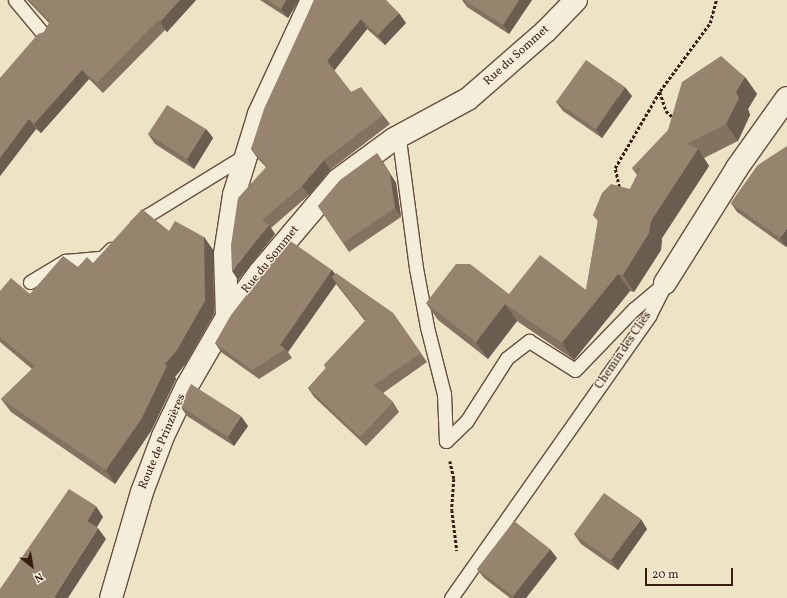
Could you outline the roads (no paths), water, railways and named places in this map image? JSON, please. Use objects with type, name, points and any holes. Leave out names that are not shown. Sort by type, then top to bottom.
[{"type":"street","name":"Rue du Sommet","points":[[227,317],[225,254],[234,195],[259,114],[312,0]]},
{"type":"street","name":"Rue du Sommet","points":[[227,317],[260,272],[338,180],[394,139],[398,139],[468,99],[546,31],[576,0]]},
{"type":"street","name":"Chemin des Clies","points":[[665,283],[737,168],[787,98]]},
{"type":"street","name":"Route de Prinzières","points":[[111,598],[123,550],[156,451],[187,386],[227,317]]},
{"type":"lane","points":[[15,0],[45,36]]},
{"type":"lane","points":[[398,139],[418,276],[444,394],[446,441],[466,422],[507,358],[530,341],[575,370],[634,309],[665,283]]},
{"type":"lane","points":[[30,282],[65,262],[102,258],[148,215],[247,154]]},
{"type":"lane","name":"Chemin des Clies","points":[[451,598],[649,316],[665,283]]}]
